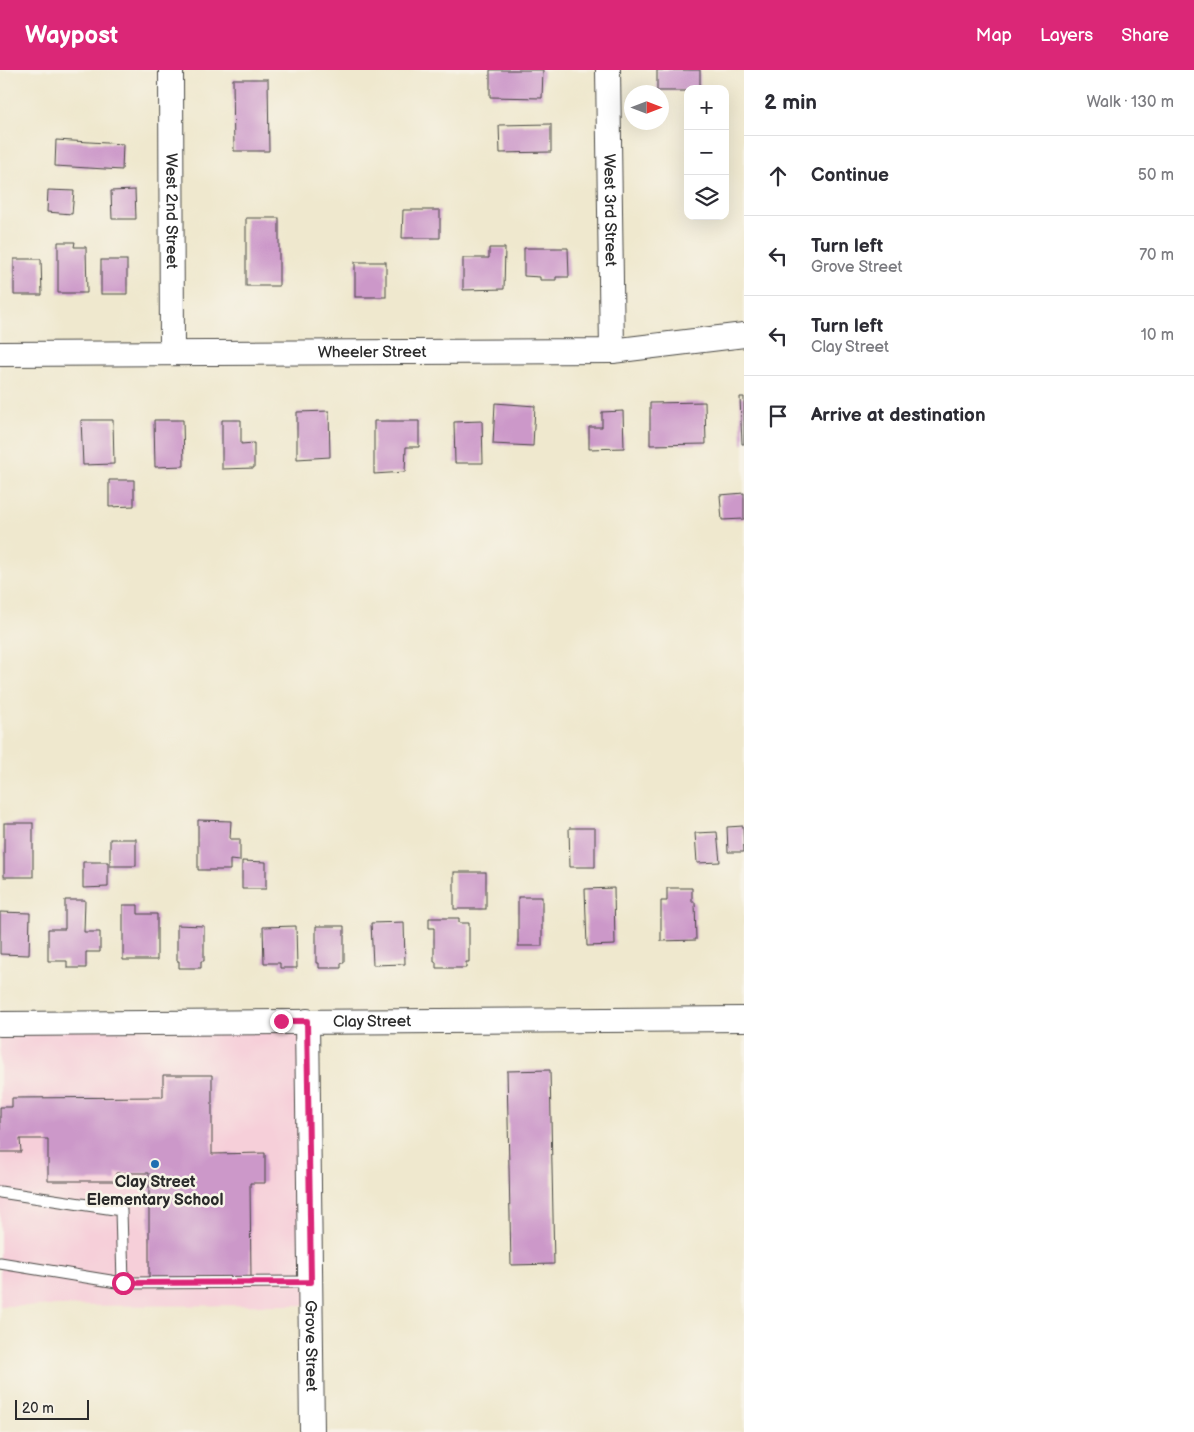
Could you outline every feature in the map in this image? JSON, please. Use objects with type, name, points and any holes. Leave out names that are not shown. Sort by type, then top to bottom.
[{"type":"street","name":"West 2nd Street","points":[[171,70],[172,354]]},
{"type":"street","name":"West 3rd Street","points":[[608,70],[612,351]]},
{"type":"street","name":"Wheeler Street","points":[[0,354],[612,351],[744,335]]},
{"type":"street","name":"Clay Street","points":[[0,1024],[744,1019]]},
{"type":"street","name":"Grove Street","points":[[307,1021],[312,1432]]},
{"type":"lane","points":[[0,1192],[121,1210],[123,1283]]},
{"type":"lane","points":[[0,1263],[123,1283],[311,1282]]},
{"type":"shaded area","name":"Clay Street Elementary School","points":[[307,1021],[310,1305],[0,1306],[0,1024]]},
{"type":"building","points":[[490,70],[543,70],[542,98],[490,97]]},
{"type":"building","points":[[657,70],[700,70],[700,85],[684,85],[684,91],[669,91],[669,85],[657,85]]},
{"type":"building","points":[[233,79],[268,79],[269,151],[234,151]]},
{"type":"building","points":[[551,124],[551,152],[500,153],[499,125]]},
{"type":"building","points":[[56,140],[123,144],[122,170],[55,166]]},
{"type":"building","points":[[48,190],[74,191],[72,214],[47,212]]},
{"type":"building","points":[[135,190],[136,219],[112,219],[111,191]]},
{"type":"building","points":[[403,210],[440,210],[440,238],[402,238]]},
{"type":"building","points":[[246,218],[279,218],[279,286],[246,286]]},
{"type":"building","points":[[58,242],[75,242],[74,247],[86,247],[87,293],[58,293]]},
{"type":"building","points":[[489,248],[505,248],[504,289],[463,290],[463,258],[489,258]]},
{"type":"building","points":[[524,248],[568,248],[569,277],[556,277],[556,280],[540,280],[540,277],[524,276]]},
{"type":"building","points":[[14,259],[41,259],[42,295],[14,295]]},
{"type":"building","points":[[101,260],[127,260],[127,294],[101,294]]},
{"type":"building","points":[[355,262],[386,262],[386,297],[355,297]]},
{"type":"building","points":[[740,397],[744,397],[744,444],[742,444]]},
{"type":"building","points":[[705,402],[706,444],[650,445],[650,403]]},
{"type":"building","points":[[495,403],[535,406],[533,446],[493,444]]},
{"type":"building","points":[[329,411],[330,457],[297,459],[297,412]]},
{"type":"building","points":[[623,411],[624,448],[589,449],[589,427],[602,427],[602,412]]},
{"type":"building","points":[[81,420],[113,420],[114,464],[83,465]]},
{"type":"building","points":[[154,420],[183,420],[184,466],[155,467]]},
{"type":"building","points":[[222,420],[241,420],[241,444],[254,443],[254,468],[222,469]]},
{"type":"building","points":[[374,421],[419,421],[419,447],[406,447],[405,472],[374,474]]},
{"type":"building","points":[[482,421],[483,463],[455,463],[454,422]]},
{"type":"building","points":[[109,480],[134,480],[134,506],[109,507]]},
{"type":"building","points":[[744,493],[744,519],[722,520],[720,495]]},
{"type":"building","points":[[198,820],[231,821],[230,839],[240,839],[240,861],[230,860],[230,870],[198,870]]},
{"type":"building","points":[[4,823],[33,823],[33,877],[4,877]]},
{"type":"building","points":[[743,826],[744,852],[728,852],[727,827]]},
{"type":"building","points":[[569,828],[595,828],[595,867],[570,867]]},
{"type":"building","points":[[717,832],[720,862],[697,863],[695,833]]},
{"type":"building","points":[[110,839],[136,839],[136,866],[110,866]]},
{"type":"building","points":[[242,861],[266,862],[266,889],[242,889]]},
{"type":"building","points":[[83,862],[108,862],[108,887],[83,888]]},
{"type":"building","points":[[454,872],[486,872],[486,909],[454,909]]},
{"type":"building","points":[[614,888],[615,945],[587,946],[585,889]]},
{"type":"building","points":[[667,888],[692,888],[692,902],[695,902],[696,940],[661,941],[661,901],[667,901]]},
{"type":"building","points":[[518,897],[542,897],[542,946],[518,946]]},
{"type":"building","points":[[65,900],[85,900],[84,932],[100,932],[100,952],[86,952],[86,968],[67,968],[67,961],[48,961],[48,929],[65,929]]},
{"type":"building","points":[[123,905],[138,905],[138,914],[157,914],[157,960],[123,960]]},
{"type":"building","points":[[0,912],[30,913],[29,955],[0,954]]},
{"type":"building","points":[[429,918],[459,918],[459,923],[469,923],[469,962],[466,962],[466,968],[436,968],[436,962],[434,962],[434,928],[429,928]]},
{"type":"building","points":[[404,922],[405,964],[373,965],[371,923]]},
{"type":"building","points":[[177,925],[204,926],[204,961],[201,961],[201,968],[179,968],[179,961],[177,961]]},
{"type":"building","points":[[296,926],[297,968],[280,968],[280,963],[264,963],[263,927]]},
{"type":"building","points":[[316,926],[344,926],[344,963],[341,963],[341,968],[319,968],[319,963],[316,963]]},
{"type":"building","points":[[550,1070],[554,1264],[511,1265],[507,1071]]},
{"type":"building","points":[[163,1075],[212,1075],[212,1154],[265,1153],[265,1183],[250,1183],[251,1279],[149,1280],[149,1173],[116,1173],[116,1181],[48,1181],[48,1139],[20,1139],[21,1152],[0,1152],[0,1107],[12,1107],[12,1098],[163,1097]]},
{"type":"place","name":"Clay Street Elementary School","points":[[155,1164]]},
{"type":"route","points":[[123,1283],[311,1282],[307,1021],[281,1021]]}]
